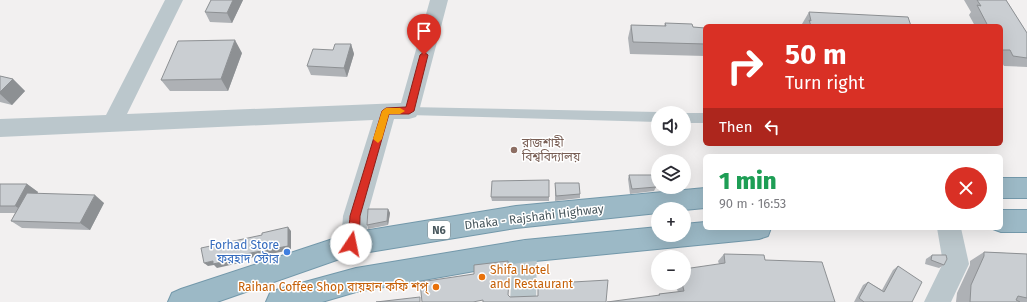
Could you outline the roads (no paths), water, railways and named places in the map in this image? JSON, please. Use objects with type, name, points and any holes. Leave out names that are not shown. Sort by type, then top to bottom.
[{"type":"highway","points":[[1003,188],[1027,188]]},
{"type":"highway","name":"Dhaka - Rajshahi Highway","points":[[181,302],[351,244],[516,217],[703,198]]},
{"type":"highway","points":[[1003,222],[1027,221]]},
{"type":"highway","points":[[279,302],[356,280],[525,251],[739,230]]},
{"type":"street","points":[[112,123],[174,0]]},
{"type":"street","points":[[0,128],[409,111],[439,0]]},
{"type":"street","points":[[351,244],[355,228],[355,216],[386,111]]},
{"type":"street","points":[[937,302],[956,264],[950,230]]},
{"type":"street","points":[[523,302],[525,251]]},
{"type":"lane","points":[[409,111],[651,117]]},
{"type":"lane","points":[[691,118],[703,118]]},
{"type":"place","name":"রাজশাহী বিশ্ববিদ্যালয়","points":[[514,150]]},
{"type":"place","name":"Forhad Store ফরহাদ স্টোর","points":[[287,252]]},
{"type":"place","name":"Shifa Hotel and Restaurant","points":[[482,277]]},
{"type":"place","name":"Raihan Coffee Shop রায়হান কফি শপ্","points":[[436,287]]}]
